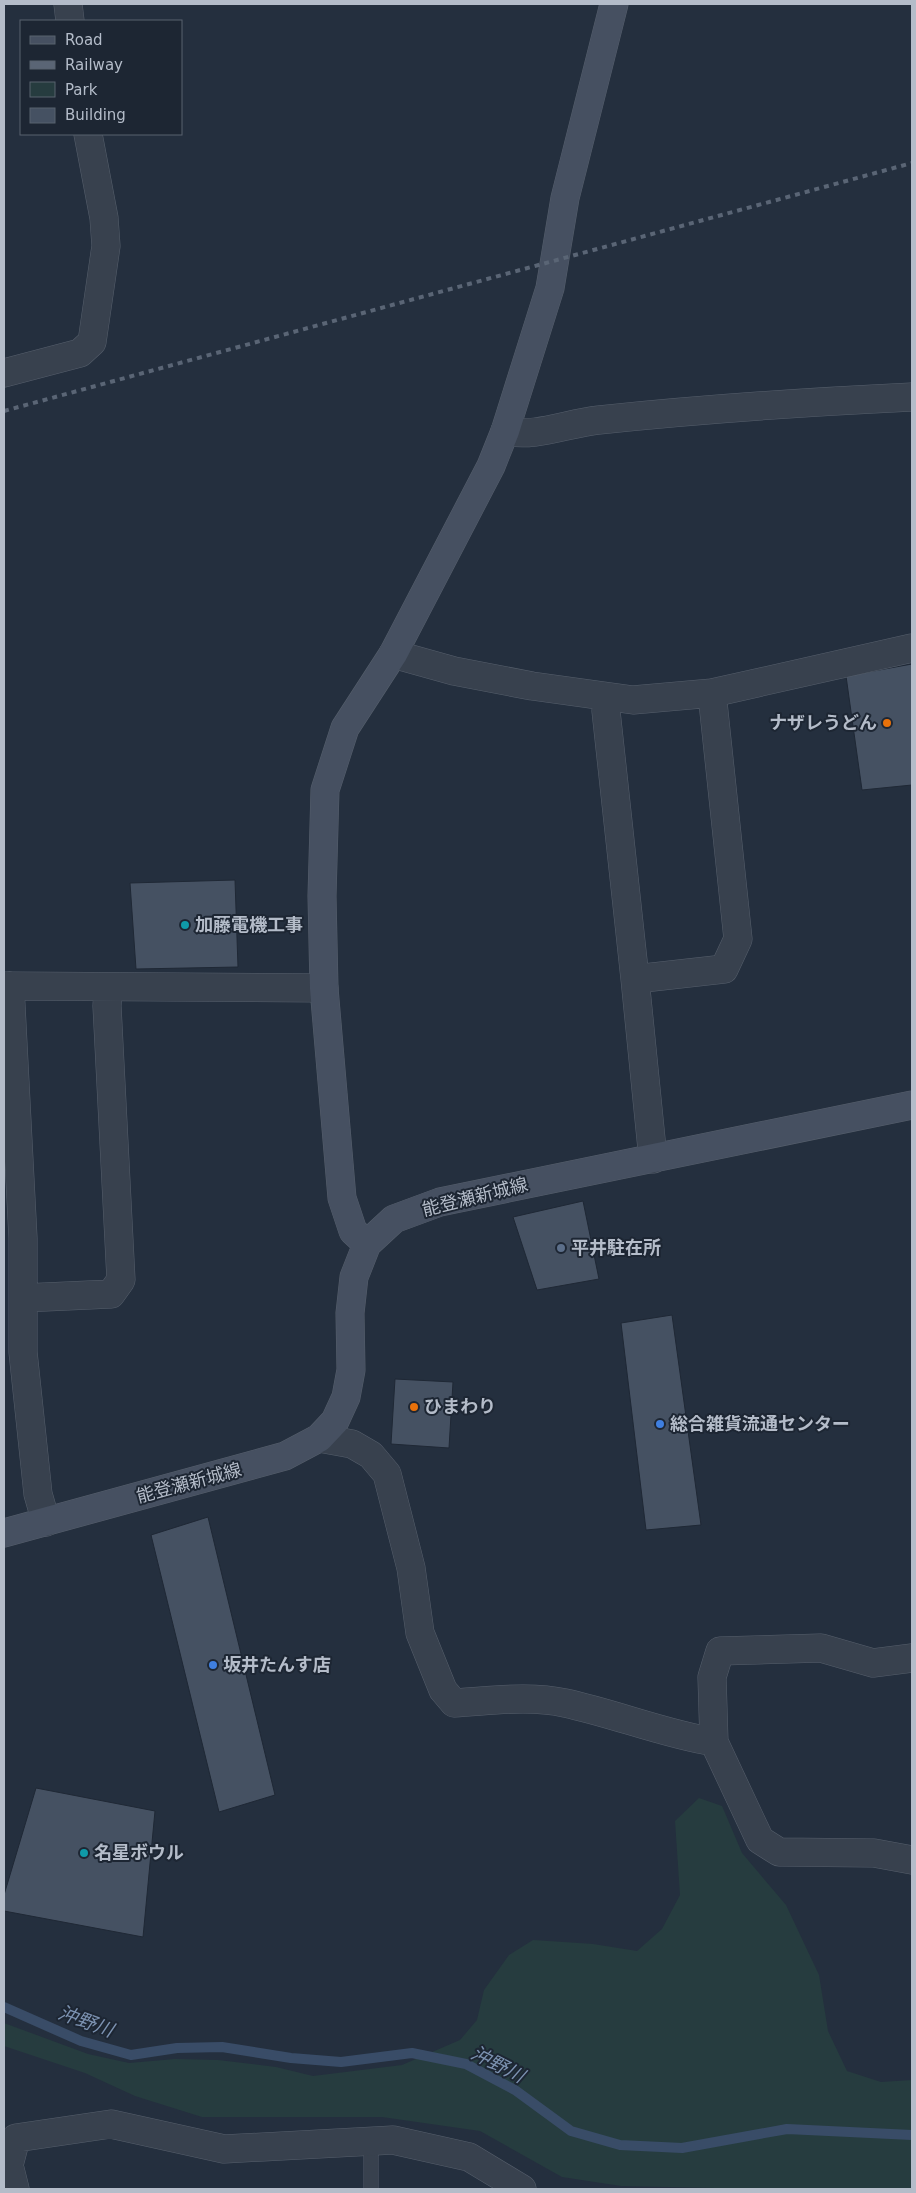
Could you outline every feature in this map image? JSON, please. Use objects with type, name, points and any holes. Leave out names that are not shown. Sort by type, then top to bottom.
[{"type":"street","points":[[68,4],[70,20]]},
{"type":"street","points":[[367,1244],[353,1231],[342,1198],[324,988],[322,896],[325,790],[345,728],[392,654],[491,466],[505,430],[550,288],[565,198],[614,4]]},
{"type":"street","points":[[4,374],[80,353],[92,342],[106,246],[104,218],[88,135]]},
{"type":"street","points":[[505,430],[519,434],[596,420],[775,404],[912,397]]},
{"type":"street","points":[[392,654],[454,671],[608,698],[633,700],[712,693],[912,648]]},
{"type":"street","points":[[635,979],[724,969],[738,939],[712,693]]},
{"type":"street","points":[[608,698],[606,711],[652,1158]]},
{"type":"street","points":[[46,1522],[38,1494],[23,1352],[23,1238],[7,986],[324,988]]},
{"type":"street","points":[[23,1298],[111,1294],[121,1280],[107,1006],[108,987]]},
{"type":"street","name":"能登瀬新城線","points":[[4,1533],[285,1456],[319,1438],[335,1421],[346,1397],[351,1370],[350,1313],[354,1278],[367,1244],[394,1219],[440,1202],[912,1105]]},
{"type":"street","points":[[319,1438],[352,1444],[371,1454],[387,1474],[411,1568],[420,1633],[443,1690],[454,1702],[534,1698],[564,1703],[634,1721],[687,1738],[714,1742]]},
{"type":"street","points":[[912,1658],[873,1663],[821,1648],[720,1651],[712,1677],[714,1742],[760,1840],[779,1852],[874,1853],[912,1860]]},
{"type":"street","points":[[15,2189],[9,2165],[16,2138],[111,2124],[224,2148],[393,2140],[469,2157],[522,2189]]},
{"type":"lane","points":[[371,2141],[372,2189]]},
{"type":"green space","points":[[699,1798],[722,1806],[742,1853],[786,1905],[819,1975],[828,2031],[847,2071],[881,2082],[912,2080],[912,2189],[761,2189],[621,2186],[562,2177],[480,2131],[382,2117],[202,2117],[135,2096],[85,2073],[4,2046],[4,2023],[88,2054],[129,2063],[175,2059],[218,2060],[276,2067],[313,2076],[402,2065],[460,2040],[477,2020],[484,1990],[509,1955],[533,1940],[593,1944],[637,1951],[662,1929],[680,1895],[675,1821]]},
{"type":"building","points":[[912,664],[912,785],[862,790],[846,676]]},
{"type":"building","name":"加藤電機工事","points":[[235,880],[238,967],[136,969],[130,883]]},
{"type":"building","points":[[583,1201],[599,1279],[537,1290],[513,1217]]},
{"type":"building","name":"総合雑貨流通センター","points":[[672,1315],[701,1525],[646,1530],[621,1323]]},
{"type":"building","points":[[395,1379],[453,1382],[449,1448],[391,1444]]},
{"type":"building","name":"坂井たんす店","points":[[208,1517],[275,1795],[219,1812],[151,1535]]},
{"type":"building","name":"名星ボウル","points":[[36,1788],[155,1811],[143,1937],[4,1911],[4,1895]]},
{"type":"waterway","name":"沖野川","points":[[4,2007],[81,2041],[131,2055],[177,2048],[222,2047],[291,2058],[341,2062],[412,2053],[466,2064],[515,2090],[571,2131],[620,2145],[682,2148],[787,2129],[912,2135]]},
{"type":"railway","points":[[4,411],[912,163]]},
{"type":"place","name":"ナザレうどん","points":[[887,723]]},
{"type":"place","name":"加藤電機工事","points":[[185,925]]},
{"type":"place","name":"平井駐在所","points":[[561,1248]]},
{"type":"place","name":"ひまわり","points":[[414,1407]]},
{"type":"place","name":"総合雑貨流通センター","points":[[660,1424]]},
{"type":"place","name":"坂井たんす店","points":[[213,1665]]},
{"type":"place","name":"名星ボウル","points":[[84,1853]]}]
